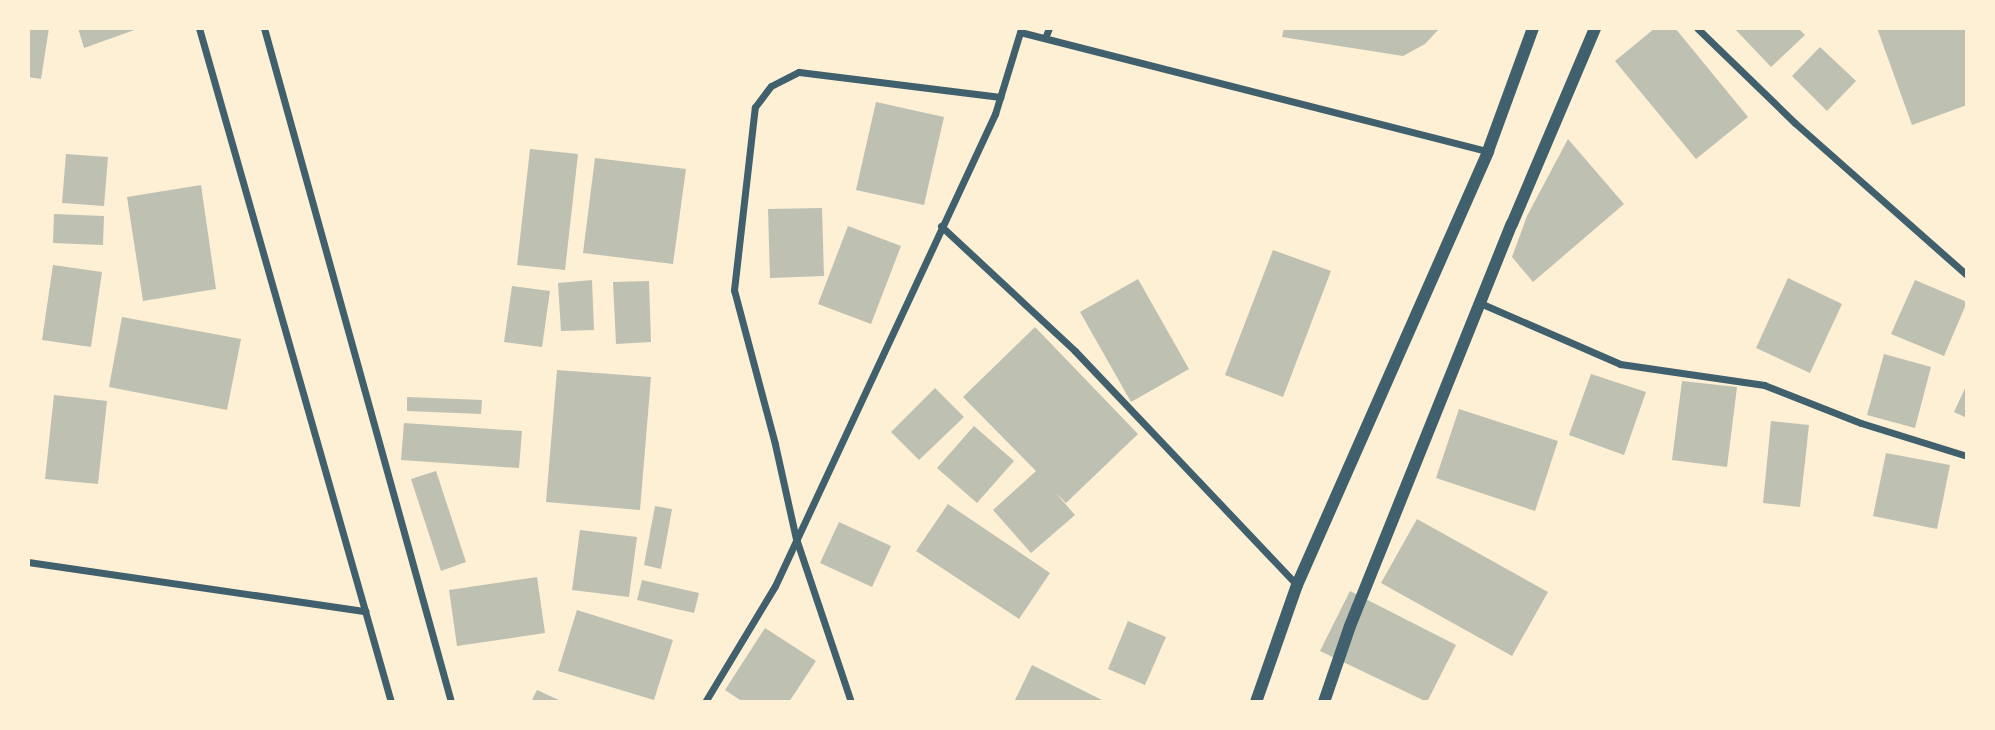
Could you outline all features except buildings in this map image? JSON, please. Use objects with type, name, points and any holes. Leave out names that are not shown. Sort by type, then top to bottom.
[{"type":"street","points":[[199,28],[391,702]]},
{"type":"street","points":[[264,28],[451,702]]},
{"type":"street","points":[[1045,38],[1049,28]]},
{"type":"street","points":[[1256,702],[1297,585],[1488,151],[1533,28]]},
{"type":"street","points":[[1324,702],[1350,626],[1480,303],[1595,28]]},
{"type":"street","points":[[1697,28],[1795,123],[1967,275]]},
{"type":"street","points":[[705,702],[775,586],[995,114],[1020,30],[1488,151]]},
{"type":"street","points":[[851,702],[796,539],[775,444],[734,289],[755,107],[771,86],[799,72],[1000,97]]},
{"type":"street","points":[[941,226],[1075,351],[1297,585]]},
{"type":"street","points":[[1480,303],[1620,364],[1764,385],[1861,423],[1967,456]]},
{"type":"street","points":[[28,562],[365,611]]}]
